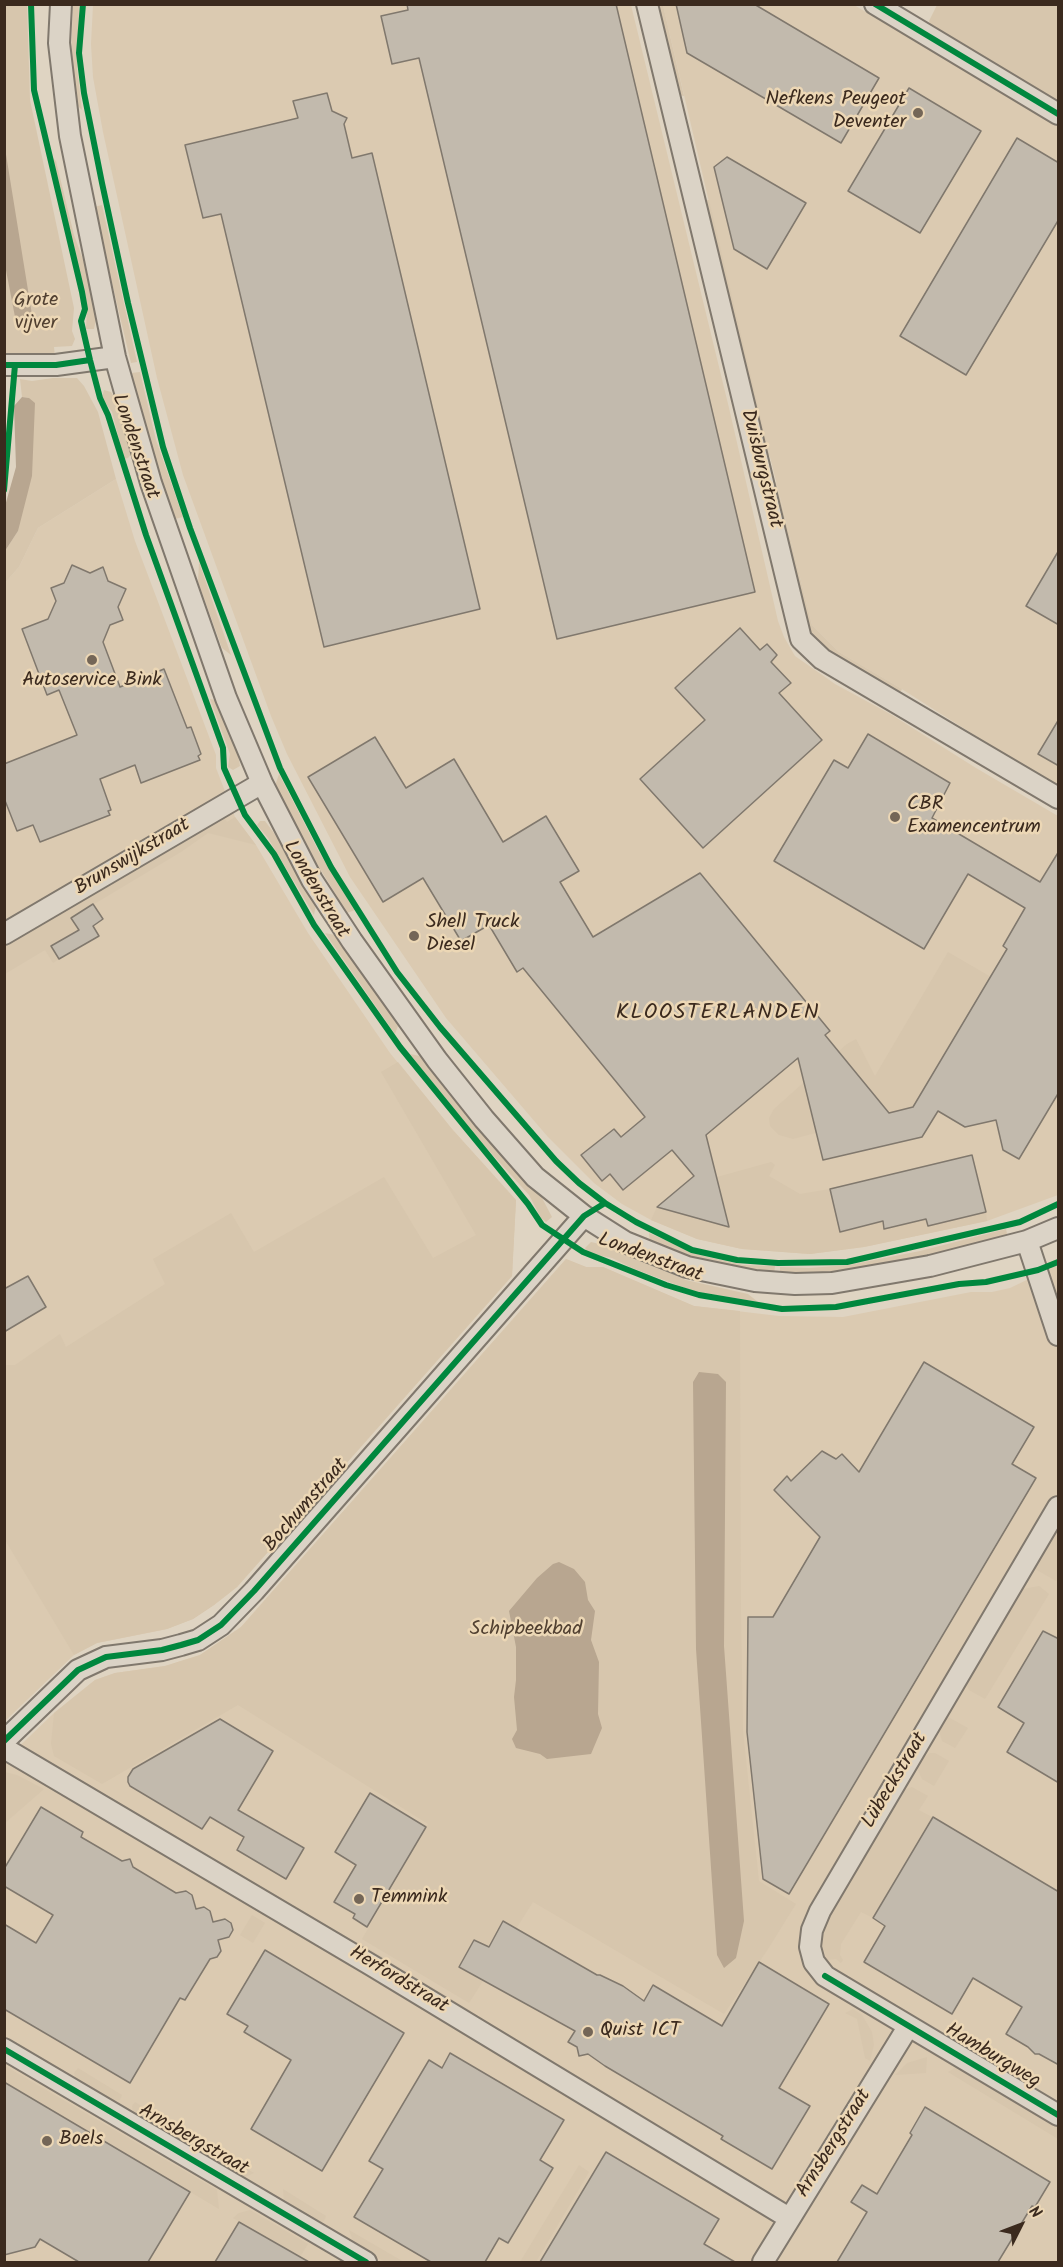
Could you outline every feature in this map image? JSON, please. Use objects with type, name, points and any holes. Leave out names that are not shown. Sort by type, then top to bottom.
[{"type":"street","name":"Londenstraat","points":[[61,4],[59,43],[70,136],[116,357],[150,483],[226,698],[262,783],[312,880],[352,941],[437,1060],[535,1177],[584,1216],[625,1242],[687,1267],[755,1281],[832,1284],[930,1266],[1027,1240]]},
{"type":"street","name":"Duisburgstraat","points":[[647,4],[801,639],[822,659],[1059,798]]},
{"type":"street","points":[[874,4],[1059,114]]},
{"type":"street","points":[[4,365],[56,365],[116,357]]},
{"type":"street","name":"Brunswijkstraat","points":[[4,934],[262,783]]},
{"type":"street","name":"Bochumstraat","points":[[4,1741],[78,1670],[106,1657],[162,1650],[198,1640],[221,1625],[254,1591],[584,1216]]},
{"type":"street","points":[[1059,1228],[1027,1240],[1059,1335]]},
{"type":"street","name":"Lübeckstraat","points":[[908,2026],[825,1976],[814,1962],[810,1947],[812,1930],[831,1890],[1059,1507]]},
{"type":"street","name":"Herfordstraat","points":[[4,1748],[382,1971],[789,2218]]},
{"type":"street","name":"Hamburgweg","points":[[908,2026],[1059,2115]]},
{"type":"street","name":"Arnsbergstraat","points":[[764,2262],[908,2026]]},
{"type":"street","name":"Arnsbergstraat","points":[[4,2049],[366,2262]]},
{"type":"shaded area","points":[[93,5],[631,5],[778,621],[784,637],[795,656],[835,684],[892,715],[1058,816],[1058,1195],[987,1221],[864,1247],[810,1254],[742,1249],[697,1239],[651,1220],[622,1204],[594,1183],[548,1137],[446,1018],[350,877],[287,754],[183,475],[157,378],[103,132],[93,77],[91,44]]},
{"type":"shaded area","points":[[663,5],[854,5],[1058,126],[1058,788],[839,652],[812,625],[749,373]]},
{"type":"shaded area","points":[[4,142],[33,321],[25,332],[16,322],[5,265]]},
{"type":"shaded area","points":[[22,397],[29,398],[35,403],[32,476],[18,531],[5,551],[5,506],[16,467],[14,406]]},
{"type":"shaded area","points":[[116,479],[135,541],[216,755],[216,768],[235,817],[256,845],[308,933],[390,1053],[452,1129],[516,1200],[512,1276],[237,1587],[193,1619],[167,1629],[97,1643],[74,1655],[5,1721],[5,583],[19,567],[38,528]]},
{"type":"shaded area","points":[[566,1259],[586,1267],[603,1267],[694,1306],[779,1316],[843,1317],[971,1292],[992,1292],[1010,1288],[1058,1265],[1058,2262],[5,2262],[5,1760],[54,1713],[95,1680],[115,1673],[165,1666],[200,1655],[241,1627]]},
{"type":"shaded area","points":[[699,1372],[718,1374],[726,1382],[724,1646],[744,1921],[736,1958],[724,1968],[717,1955],[696,1649],[693,1382]]},
{"type":"shaded area","points":[[559,1562],[574,1569],[585,1582],[588,1600],[595,1611],[591,1640],[599,1662],[598,1714],[602,1728],[591,1754],[547,1759],[540,1754],[516,1748],[512,1739],[517,1730],[514,1697],[516,1647],[509,1611],[537,1578],[553,1564]]},
{"type":"green space","name":"Grote vijver","points":[[5,5],[27,5],[30,100],[74,308],[72,331],[75,339],[72,346],[54,347],[55,357],[5,357]]},
{"type":"green space","points":[[73,5],[79,5],[77,68],[82,110],[75,103],[71,56]]},
{"type":"green space","points":[[657,5],[663,5],[684,96],[678,95]]},
{"type":"green space","points":[[937,5],[1058,5],[1058,102],[931,27],[929,21]]},
{"type":"green space","points":[[53,158],[56,161],[74,235],[88,273],[97,314],[94,329],[86,329],[87,308]]},
{"type":"green space","points":[[709,200],[770,457],[763,451],[704,205]]},
{"type":"green space","points":[[102,205],[137,362],[131,363],[94,207]]},
{"type":"green space","points":[[140,372],[156,440],[183,517],[175,519],[147,437],[131,373]]},
{"type":"green space","points":[[77,378],[84,386],[98,412],[116,479],[38,528],[19,567],[5,583],[5,551],[18,531],[29,398],[22,397],[20,379],[32,381]]},
{"type":"green space","points":[[104,390],[111,392],[117,401],[132,453],[128,458],[124,459],[112,412],[102,398]]},
{"type":"green space","points":[[776,482],[812,625],[839,652],[902,689],[901,691],[896,693],[820,647],[808,633],[771,487]]},
{"type":"green space","points":[[199,562],[231,655],[222,648],[198,582]]},
{"type":"green space","points":[[210,699],[215,700],[219,705],[238,755],[240,766],[233,770],[228,767],[230,754]]},
{"type":"green space","points":[[279,774],[319,852],[355,910],[347,913],[308,849],[275,786]]},
{"type":"green space","points":[[222,815],[227,822],[235,817],[256,845],[208,833],[181,852],[71,918],[79,930],[51,946],[59,959],[53,963],[45,950],[5,974],[5,944]]},
{"type":"green space","points":[[260,821],[265,821],[274,833],[316,905],[314,915],[268,838],[257,825]]},
{"type":"green space","points":[[325,933],[335,935],[398,1026],[395,1034]]},
{"type":"green space","points":[[948,952],[991,977],[913,1107],[793,1139],[779,1135],[770,1126],[769,1118],[774,1109],[847,1044],[856,1039],[875,1076]]},
{"type":"green space","points":[[410,1054],[420,1056],[463,1110],[541,1196],[552,1217],[546,1222],[541,1218],[529,1195],[473,1133]]},
{"type":"green space","points":[[398,1062],[452,1129],[516,1200],[512,1276],[237,1587],[193,1619],[167,1629],[97,1643],[74,1655],[5,1540],[5,1365],[15,1365],[60,1334],[66,1347],[165,1284],[153,1259],[231,1213],[254,1252],[384,1177],[433,1258],[476,1235],[381,1072]]},
{"type":"green space","points":[[771,1162],[775,1165],[769,1176],[800,1194],[830,1189],[840,1232],[883,1221],[884,1228],[926,1219],[929,1226],[986,1212],[987,1221],[864,1247],[810,1254],[742,1249],[697,1239],[651,1220],[657,1207],[728,1227],[717,1177]]},
{"type":"green space","points":[[1006,1229],[1008,1238],[976,1248],[846,1274],[780,1276],[780,1267],[809,1268],[849,1265],[920,1251]]},
{"type":"green space","points":[[649,1233],[699,1255],[743,1265],[775,1266],[774,1274],[687,1258],[650,1243]]},
{"type":"green space","points":[[591,1242],[604,1245],[686,1280],[748,1294],[758,1302],[693,1291],[612,1258],[588,1253],[585,1248]]},
{"type":"green space","name":"Schipbeekbad","points":[[566,1259],[586,1267],[603,1267],[694,1306],[740,1311],[743,1731],[759,1881],[796,1904],[724,2014],[533,1902],[469,2003],[362,1939],[428,1824],[238,1705],[102,1784],[54,1756],[51,1744],[54,1713],[95,1680],[115,1673],[165,1666],[200,1655],[241,1627]]},
{"type":"green space","points":[[1058,1529],[1058,1577],[1056,1581],[1035,1569]]},
{"type":"green space","points":[[1039,1586],[1049,1594],[985,1699],[969,1690],[966,1684],[1023,1589]]},
{"type":"green space","points":[[948,1717],[968,1728],[955,1748],[942,1741],[939,1731]]},
{"type":"green space","points":[[935,1753],[949,1761],[934,1786],[922,1779],[917,1768],[924,1757]]},
{"type":"green space","points":[[5,1772],[17,1775],[44,1789],[5,1823]]},
{"type":"green space","points":[[912,1787],[928,1796],[919,1810],[932,1817],[873,1918],[861,1912],[841,1944],[840,1955],[843,1960],[841,1963],[836,1959],[827,1960],[823,1947],[823,1932],[827,1919],[903,1790]]},
{"type":"green space","points":[[252,1915],[265,1923],[253,1943],[240,1935]]},
{"type":"green space","points":[[358,1942],[471,2011],[468,2015],[355,1947]]},
{"type":"green space","points":[[853,2009],[862,2015],[872,2032],[874,2045],[870,2061],[865,2058],[857,2019],[845,2013]]},
{"type":"green space","points":[[927,2057],[926,2073],[895,2075],[907,2063]]},
{"type":"green space","points":[[5,2066],[217,2190],[219,2209],[5,2082]]},
{"type":"green space","points":[[958,2066],[1058,2124],[1058,2139],[948,2072]]},
{"type":"green space","points":[[78,2068],[122,2095],[120,2100],[113,2101],[76,2079],[74,2073]]},
{"type":"green space","points":[[135,2102],[254,2173],[243,2178],[133,2113],[132,2106]]},
{"type":"green space","points":[[579,2165],[589,2172],[536,2262],[520,2262]]},
{"type":"green space","points":[[283,2189],[326,2216],[324,2221],[318,2223],[284,2203]]},
{"type":"green space","points":[[250,2210],[308,2244],[300,2257],[233,2218],[239,2213]]},
{"type":"green space","points":[[349,2230],[404,2262],[385,2262],[354,2244]]},
{"type":"building","points":[[407,4],[616,4],[755,592],[557,639],[419,58],[392,64],[381,16],[408,10]]},
{"type":"building","points":[[676,4],[754,4],[879,78],[841,143],[687,53]]},
{"type":"building","points":[[909,88],[981,131],[920,233],[848,191]]},
{"type":"building","points":[[327,93],[332,111],[347,118],[344,124],[352,158],[372,153],[480,609],[324,647],[221,214],[203,218],[185,145],[298,118],[293,101]]},
{"type":"building","points":[[1017,138],[1059,163],[1059,219],[966,375],[900,336]]},
{"type":"building","points":[[727,157],[806,203],[767,269],[734,249],[714,167]]},
{"type":"building","points":[[1059,550],[1059,625],[1026,606]]},
{"type":"building","points":[[72,565],[90,573],[103,567],[108,581],[126,589],[118,607],[123,620],[110,625],[103,642],[120,687],[164,669],[187,728],[191,727],[201,754],[198,756],[200,760],[141,783],[135,765],[100,779],[111,810],[108,811],[110,815],[40,842],[33,825],[17,831],[4,798],[4,764],[77,735],[59,690],[47,695],[22,629],[48,619],[56,601],[51,588],[64,583]]},
{"type":"building","points":[[740,628],[760,650],[767,644],[777,655],[771,662],[791,683],[779,693],[822,740],[703,848],[640,779],[705,720],[675,688]]},
{"type":"building","points":[[1059,719],[1059,766],[1038,754]]},
{"type":"building","points":[[868,734],[950,783],[932,818],[1040,882],[1059,851],[1059,1092],[1019,1159],[1003,1150],[996,1120],[965,1127],[938,1111],[922,1137],[823,1160],[798,1058],[706,1135],[729,1227],[657,1207],[694,1176],[672,1150],[623,1190],[610,1174],[602,1181],[581,1155],[614,1129],[621,1137],[645,1117],[523,968],[517,972],[489,925],[461,941],[423,878],[383,902],[308,777],[375,737],[406,788],[454,759],[503,842],[546,816],[579,871],[560,882],[593,937],[700,873],[830,1031],[825,1035],[889,1113],[913,1107],[1007,949],[1003,946],[1025,908],[968,874],[924,949],[774,861],[834,760],[848,768]]},
{"type":"building","points":[[93,904],[103,919],[93,926],[99,936],[59,959],[51,946],[79,930],[71,918]]},
{"type":"building","points":[[972,1155],[986,1212],[928,1226],[926,1219],[884,1229],[883,1221],[840,1232],[830,1189]]},
{"type":"building","points":[[28,1276],[46,1307],[4,1332],[4,1289]]},
{"type":"building","points":[[924,1362],[1034,1427],[1012,1464],[1036,1478],[789,1894],[763,1879],[747,1732],[748,1617],[773,1617],[820,1537],[774,1490],[787,1476],[791,1481],[822,1451],[836,1459],[842,1454],[859,1472]]},
{"type":"building","points":[[1043,1631],[1059,1639],[1059,1783],[1007,1752],[1024,1723],[998,1707]]},
{"type":"building","points":[[220,1719],[273,1751],[238,1810],[304,1848],[286,1879],[237,1850],[244,1837],[210,1817],[202,1829],[130,1786],[128,1782],[133,1769]]},
{"type":"building","points":[[370,1793],[426,1827],[367,1927],[353,1918],[355,1914],[334,1902],[356,1865],[335,1852]]},
{"type":"building","points":[[41,1807],[83,1832],[81,1837],[122,1861],[130,1859],[133,1867],[176,1893],[186,1891],[192,1895],[196,1909],[204,1907],[210,1911],[213,1922],[225,1919],[231,1923],[233,1930],[229,1937],[218,1940],[221,1951],[217,1957],[210,1959],[185,2000],[180,1998],[130,2083],[4,2009],[4,1924],[36,1943],[53,1915],[4,1886],[4,1869]]},
{"type":"building","points":[[933,1817],[1059,1892],[1059,2065],[1035,2054],[1006,2034],[1022,2007],[973,1978],[952,2014],[864,1962],[885,1926],[873,1918]]},
{"type":"building","points":[[503,1921],[597,1975],[623,1986],[644,2001],[653,1985],[722,2026],[759,1962],[829,2004],[779,2088],[810,2106],[772,2169],[721,2139],[723,2136],[588,2054],[579,2056],[577,2047],[568,2042],[575,2031],[459,1967],[474,1940],[489,1947]]},
{"type":"building","points":[[265,1950],[404,2033],[322,2171],[251,2129],[291,2060],[244,2032],[248,2026],[227,2014]]},
{"type":"building","points":[[450,2053],[564,2120],[540,2160],[553,2168],[508,2243],[499,2238],[485,2262],[431,2262],[354,2217],[383,2169],[369,2161],[429,2060],[442,2068]]},
{"type":"building","points":[[4,2082],[190,2192],[148,2262],[79,2262],[40,2239],[35,2247],[4,2255]]},
{"type":"building","points":[[925,2107],[1050,2182],[1035,2207],[1032,2206],[998,2262],[837,2262],[867,2212],[851,2202],[862,2185],[877,2194],[912,2135],[910,2133]]},
{"type":"building","points":[[606,2152],[719,2219],[704,2244],[735,2262],[540,2262]]},
{"type":"building","points":[[239,2222],[309,2262],[215,2262]]},
{"type":"cycle path","points":[[31,4],[34,90],[82,292],[85,309],[81,321],[90,360],[100,398],[108,415],[146,535],[223,748],[224,768],[245,815],[274,854],[314,925],[400,1047],[528,1204],[542,1225],[583,1252],[666,1285],[699,1295],[782,1309],[836,1307],[959,1284],[986,1282],[1038,1270],[1058,1262]]},
{"type":"cycle path","points":[[83,4],[79,53],[84,93],[102,183],[163,447],[190,528],[280,768],[331,867],[397,972],[440,1027],[556,1161],[579,1183],[605,1203],[636,1222],[692,1250],[737,1260],[778,1263],[847,1262],[1020,1222],[1058,1204]]},
{"type":"cycle path","points":[[875,4],[1058,114]]},
{"type":"cycle path","points":[[6,365],[56,365],[90,360]]},
{"type":"cycle path","points":[[4,490],[15,365]]},
{"type":"cycle path","points":[[4,1741],[78,1670],[106,1657],[162,1650],[198,1640],[221,1625],[254,1591],[584,1216],[605,1203]]},
{"type":"cycle path","points":[[825,1976],[1058,2115]]},
{"type":"cycle path","points":[[4,2049],[366,2262]]},
{"type":"place","name":"Nefkens Peugeot Deventer","points":[[918,113]]},
{"type":"place","name":"Autoservice Bink","points":[[92,660]]},
{"type":"place","name":"CBR Examencentrum","points":[[895,817]]},
{"type":"place","name":"Shell Truck Diesel","points":[[414,936]]},
{"type":"place","name":"Temmink","points":[[359,1899]]},
{"type":"place","name":"Quist ICT","points":[[588,2032]]},
{"type":"place","name":"Boels","points":[[47,2141]]},
{"type":"district","name":"KLOOSTERLANDEN","points":[[718,1014]]}]
